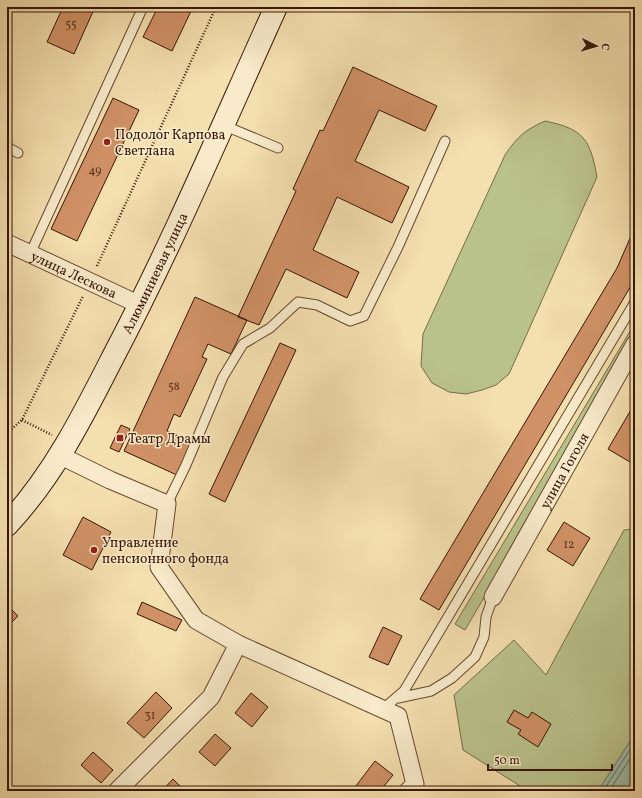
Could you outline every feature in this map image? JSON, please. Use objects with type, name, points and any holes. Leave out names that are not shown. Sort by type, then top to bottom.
[{"type":"main road","name":"Алюминиевая улица","points":[[7,525],[23,508],[60,455],[77,426],[140,305],[276,7]]},
{"type":"street","name":"улица Лескова","points":[[7,243],[140,305]]},
{"type":"street","name":"улица Гоголя","points":[[493,597],[635,344]]},
{"type":"street","points":[[60,455],[110,480],[166,504],[159,567],[196,620],[238,644],[390,713],[415,784],[408,791]]},
{"type":"street","points":[[117,791],[211,697],[238,644]]},
{"type":"lane","points":[[30,254],[143,7]]},
{"type":"lane","points":[[223,125],[278,148]]},
{"type":"lane","points":[[166,504],[186,465],[223,377],[243,344],[270,328],[298,302],[317,305],[350,321],[364,316],[398,247],[445,141]]},
{"type":"lane","points":[[7,147],[18,153]]},
{"type":"lane","points":[[390,713],[396,698],[404,691],[635,302]]},
{"type":"lane","points":[[396,698],[431,691],[452,678],[475,657],[484,637],[486,617],[493,597]]},
{"type":"path","points":[[7,433],[22,420],[90,282],[216,7]]},
{"type":"green space","points":[[545,121],[568,128],[583,137],[591,153],[597,177],[509,374],[496,385],[482,390],[466,394],[449,392],[432,383],[421,366],[423,334],[505,155],[522,135]]},
{"type":"green space","points":[[635,323],[635,339],[465,630],[455,624]]},
{"type":"green space","points":[[635,529],[635,734],[598,791],[528,791],[463,750],[454,695],[514,640],[546,675],[624,530]]},
{"type":"water","points":[[635,734],[635,791],[598,791]]},
{"type":"building","points":[[63,7],[95,7],[74,54],[47,42]]},
{"type":"building","points":[[158,7],[193,7],[172,51],[143,37]]},
{"type":"building","points":[[353,67],[437,106],[425,131],[379,110],[355,161],[409,187],[392,223],[337,197],[313,250],[359,272],[347,298],[286,269],[259,325],[238,317],[296,191],[293,189],[320,130],[323,131]]},
{"type":"building","points":[[113,98],[139,110],[77,241],[51,229]]},
{"type":"building","points":[[7,184],[11,186],[7,195]]},
{"type":"building","points":[[635,227],[635,279],[439,610],[420,599],[617,268]]},
{"type":"building","points":[[195,297],[247,320],[231,354],[208,344],[202,357],[207,359],[180,417],[174,414],[167,431],[192,442],[177,475],[124,451]]},
{"type":"building","points":[[280,343],[296,350],[225,502],[209,494]]},
{"type":"building","points":[[635,403],[635,465],[608,449]]},
{"type":"building","points":[[121,425],[130,429],[119,452],[110,448]]},
{"type":"building","points":[[83,517],[111,532],[92,570],[63,555]]},
{"type":"building","points":[[564,522],[590,538],[573,566],[547,550]]},
{"type":"building","points":[[142,602],[182,620],[176,631],[137,614]]},
{"type":"building","points":[[7,605],[18,616],[7,627]]},
{"type":"building","points":[[383,627],[402,636],[388,665],[369,657]]},
{"type":"building","points":[[156,692],[172,708],[144,738],[127,723]]},
{"type":"building","points":[[251,693],[268,707],[252,727],[235,713]]},
{"type":"building","points":[[514,710],[528,718],[532,712],[551,724],[538,747],[518,734],[521,730],[507,722]]},
{"type":"building","points":[[215,734],[231,748],[215,766],[199,752]]},
{"type":"building","points":[[93,752],[113,770],[101,783],[81,765]]},
{"type":"building","points":[[375,761],[393,775],[380,791],[352,791]]},
{"type":"building","points":[[173,779],[185,791],[162,791]]},
{"type":"place","name":"Подолог Карпова Светлана","points":[[107,142]]},
{"type":"place","name":"Театр Драмы","points":[[120,438]]},
{"type":"place","name":"Управление пенсионного фонда","points":[[94,550]]}]
